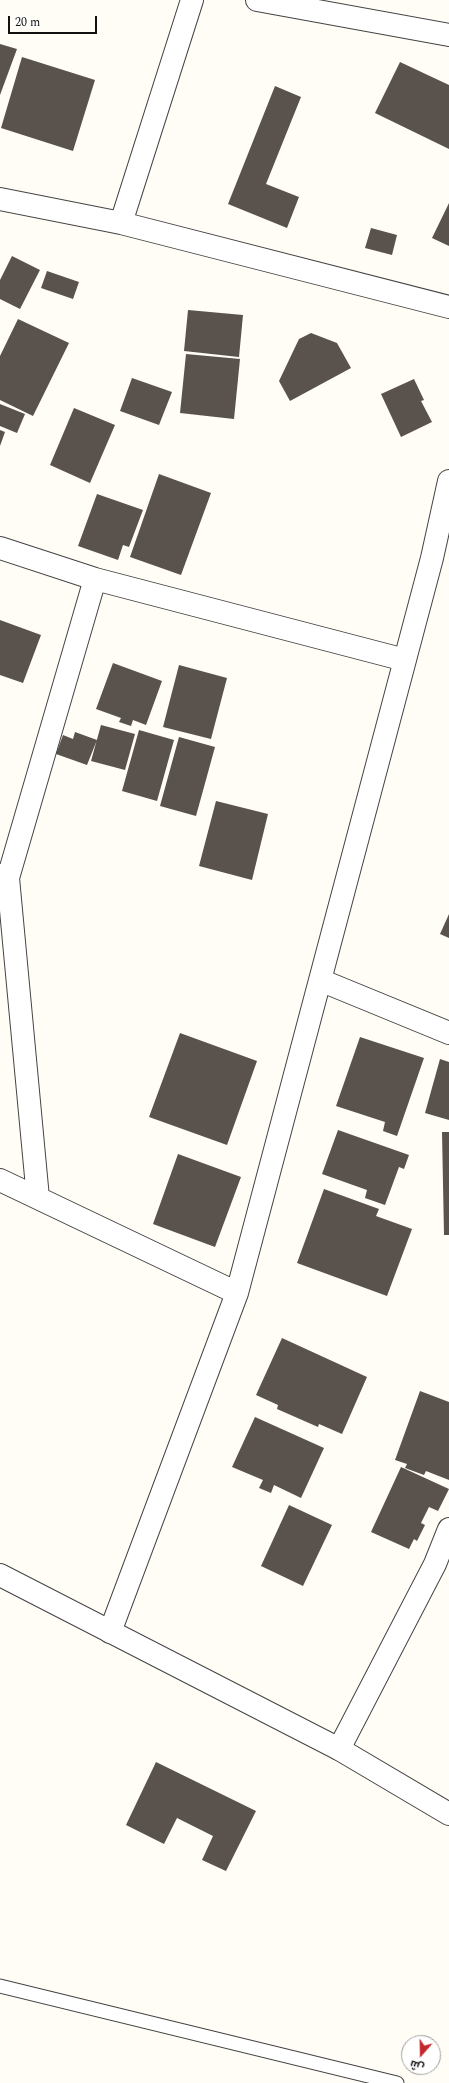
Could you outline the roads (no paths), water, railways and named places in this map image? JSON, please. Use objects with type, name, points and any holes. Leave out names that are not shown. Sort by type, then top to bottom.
[{"type":"street","points":[[121,223],[192,0]]},
{"type":"street","points":[[257,0],[449,35]]},
{"type":"street","points":[[0,199],[121,223],[449,307]]},
{"type":"street","points":[[110,1632],[237,1292],[405,660],[441,561],[449,481]]},
{"type":"street","points":[[0,548],[95,579],[405,660]]},
{"type":"street","points":[[38,1198],[4,876],[95,579]]},
{"type":"street","points":[[320,980],[449,1033]]},
{"type":"street","points":[[0,1180],[237,1292]]},
{"type":"street","points":[[339,1750],[442,1567],[449,1529]]},
{"type":"street","points":[[0,1575],[339,1750],[449,1814]]},
{"type":"lane","points":[[0,1986],[397,2083]]}]
